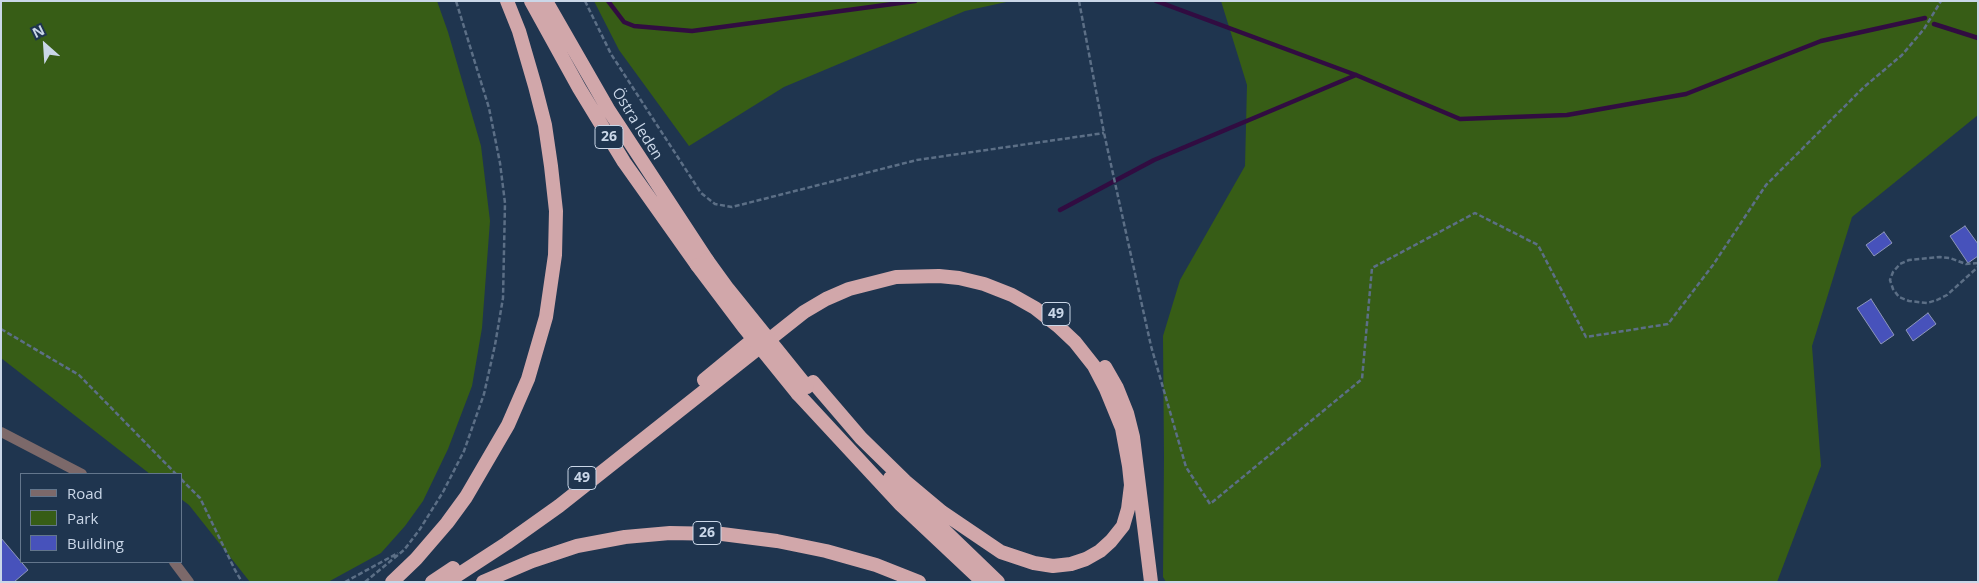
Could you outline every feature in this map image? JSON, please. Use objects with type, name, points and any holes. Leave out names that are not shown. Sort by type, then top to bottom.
[{"type":"highway","points":[[392,582],[416,559],[447,523],[466,497],[508,425],[528,380],[546,317],[555,255],[556,211],[552,166],[545,125],[535,86],[519,31],[507,1]]},
{"type":"highway","name":"26","points":[[531,1],[578,88],[619,153],[660,214],[702,263],[720,297],[877,466],[998,582]]},
{"type":"highway","name":"Östra leden","points":[[546,1],[608,109],[702,263]]},
{"type":"highway","name":"49","points":[[432,582],[510,532],[587,474],[792,310],[819,293],[850,280],[882,270],[916,266],[956,269],[987,276],[1015,287],[1042,303],[1067,322],[1104,365],[1117,388],[1127,413],[1133,437],[1151,582]]},
{"type":"highway","name":"49","points":[[447,582],[559,506],[804,312],[826,299],[849,289],[896,277],[939,276],[959,278],[984,284],[1035,308],[1075,342],[1094,366],[1122,428],[1131,485],[1128,509],[1123,526],[1111,542],[1100,551],[1086,559],[1071,564],[1053,566],[1034,563],[1001,552],[942,512],[806,388]]},
{"type":"highway","name":"26","points":[[806,388],[901,505],[983,582]]},
{"type":"highway","name":"26","points":[[483,582],[532,561],[577,546],[625,537],[670,533],[722,534],[787,543],[826,551],[876,565],[919,582]]},
{"type":"street","points":[[1,432],[80,473]]},
{"type":"street","points":[[175,563],[188,582]]},
{"type":"path","points":[[365,582],[404,550],[420,529],[443,492],[464,451],[484,394],[496,345],[503,298],[505,203],[500,162],[489,108],[456,1]]},
{"type":"path","points":[[586,1],[611,54],[701,192],[714,204],[732,207],[916,160],[1104,133]]},
{"type":"path","points":[[1079,1],[1104,133],[1151,346],[1186,467],[1210,504],[1362,379],[1372,268],[1475,213],[1538,245],[1586,337],[1668,324],[1713,266],[1766,185],[1864,87],[1902,55],[1924,29],[1941,1]]},
{"type":"path","points":[[1940,257],[1978,265],[1947,295],[1927,302],[1908,301],[1900,297],[1893,289],[1890,280],[1892,272],[1900,264],[1909,260],[1940,257]]},
{"type":"path","points":[[1,328],[79,375],[175,473]]},
{"type":"path","points":[[182,480],[200,498],[242,582]]},
{"type":"path","points":[[345,582],[404,550]]},
{"type":"green space","points":[[1,1],[437,1],[448,32],[481,146],[490,221],[482,328],[472,386],[448,449],[423,501],[405,526],[381,553],[328,582],[250,582],[189,505],[182,500],[182,473],[149,473],[1,358]]},
{"type":"green space","points":[[594,1],[1011,1],[965,11],[784,87],[689,146],[619,50]]},
{"type":"green space","points":[[1221,1],[1978,1],[1978,115],[1852,217],[1812,346],[1821,466],[1777,582],[1166,582],[1163,577],[1163,336],[1180,280],[1245,166],[1247,85]]},
{"type":"building","points":[[1965,226],[1978,244],[1978,256],[1968,263],[1950,236]]},
{"type":"building","points":[[1884,232],[1892,243],[1874,256],[1866,245]]},
{"type":"building","points":[[1871,299],[1894,335],[1881,344],[1857,308]]},
{"type":"building","points":[[1928,313],[1936,324],[1913,341],[1906,330]]},
{"type":"building","points":[[1,538],[20,561],[20,563],[28,570],[14,582],[1,582]]},
{"type":"waterway","points":[[608,1],[624,22],[634,26],[692,31],[915,1]]},
{"type":"waterway","points":[[1156,1],[1356,75],[1460,119],[1567,115],[1686,94],[1821,41],[1925,18]]},
{"type":"waterway","points":[[1934,24],[1978,38]]},
{"type":"waterway","points":[[1060,210],[1154,160],[1356,75]]}]
